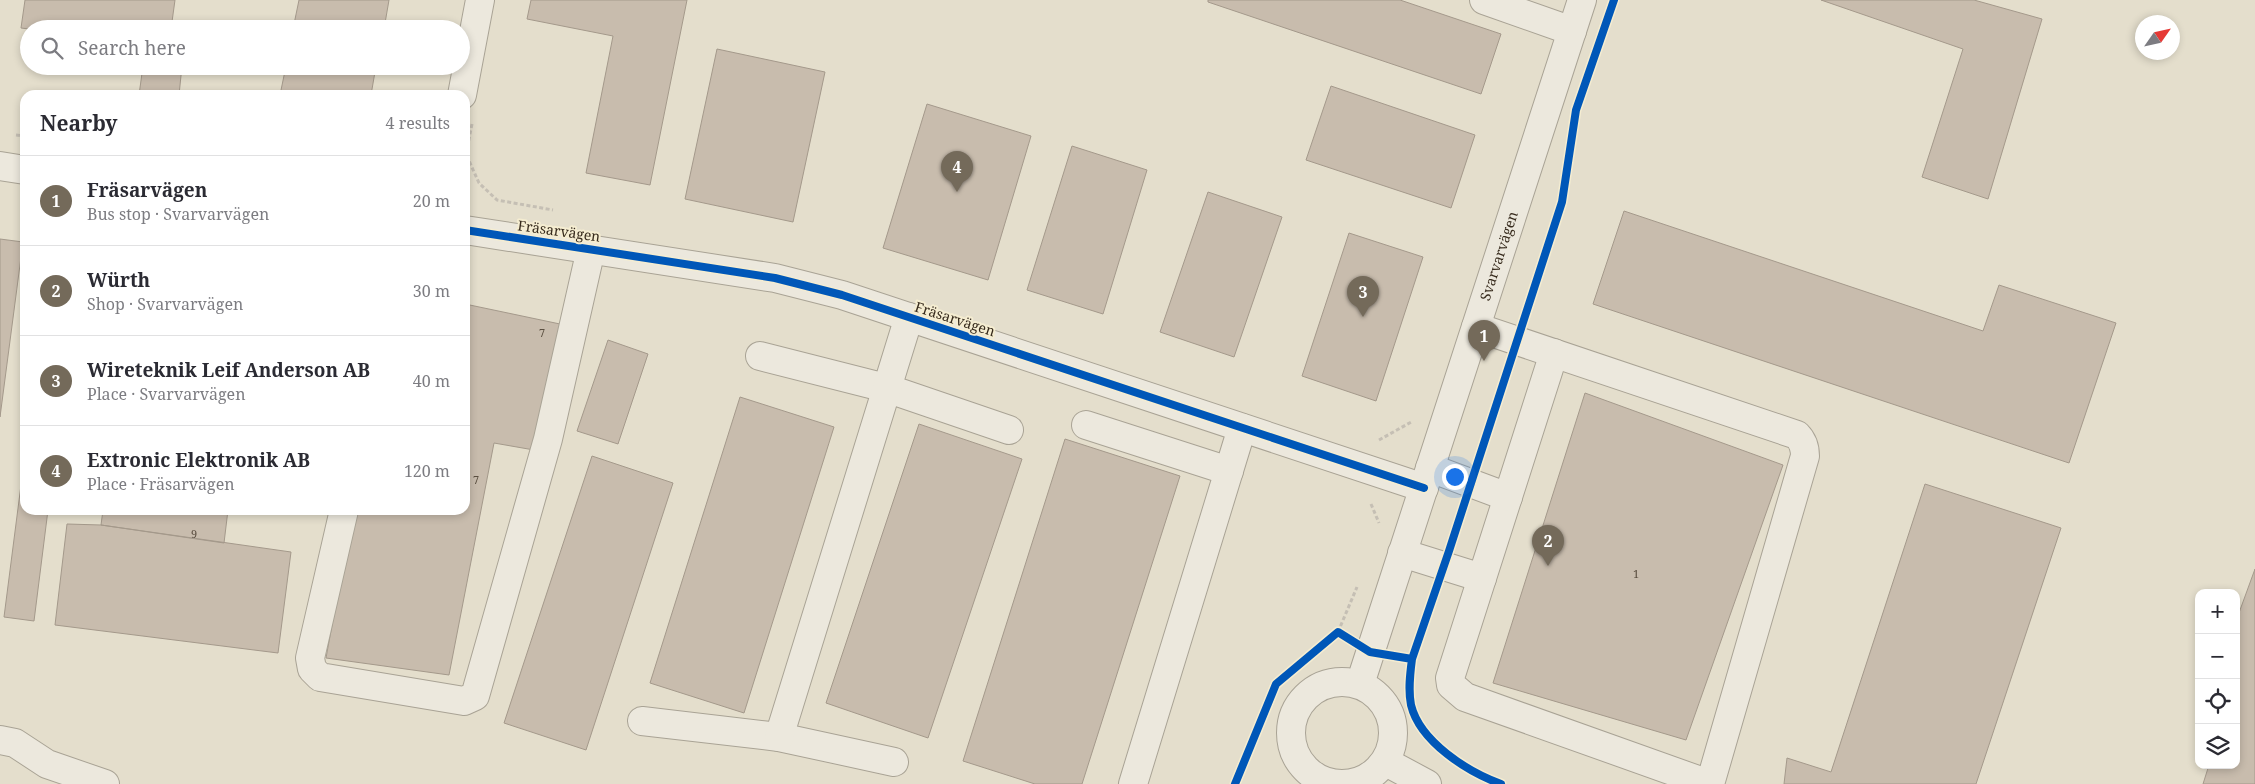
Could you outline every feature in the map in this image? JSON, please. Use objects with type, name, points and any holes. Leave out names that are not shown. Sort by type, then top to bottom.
[{"type":"street","points":[[470,90],[480,0]]},
{"type":"street","points":[[1484,0],[1572,31]]},
{"type":"street","name":"Svarvarvägen","points":[[1360,684],[1582,0]]},
{"type":"street","points":[[0,166],[20,169]]},
{"type":"street","name":"Fräsarvägen","points":[[470,231],[775,278],[842,294],[1242,428],[1427,478],[1508,497]]},
{"type":"street","points":[[343,515],[310,658],[312,669],[320,677],[464,701],[475,696],[548,439],[591,249]]},
{"type":"street","points":[[779,737],[909,317]]},
{"type":"street","points":[[1476,327],[1554,353],[1797,435],[1805,446],[1805,456],[1710,784],[1466,697],[1451,685],[1450,678],[1554,353]]},
{"type":"street","points":[[760,356],[886,388],[1009,430]]},
{"type":"street","points":[[1086,425],[1229,471]]},
{"type":"street","points":[[1133,784],[1242,428]]},
{"type":"street","points":[[1402,553],[1482,578]]},
{"type":"street","points":[[1339,682],[1360,684],[1377,695],[1388,710],[1392,723],[1393,742],[1386,762],[1374,774],[1358,782],[1334,783],[1313,781],[1294,756],[1290,730],[1293,718],[1309,694],[1324,684],[1339,682]]},
{"type":"street","points":[[642,721],[779,737],[894,762]]},
{"type":"street","points":[[0,740],[15,742],[51,774],[104,784]]},
{"type":"street","points":[[1386,762],[1426,784]]},
{"type":"path","points":[[470,163],[479,183],[497,200],[555,210]]},
{"type":"path","points":[[1374,443],[1415,420]]},
{"type":"path","points":[[1369,499],[1381,529]]},
{"type":"path","points":[[1360,580],[1334,635],[1370,652]]},
{"type":"building","points":[[25,0],[175,0],[172,20],[22,20]]},
{"type":"building","points":[[299,0],[389,0],[386,20],[295,20]]},
{"type":"building","points":[[531,0],[687,0],[650,185],[586,173],[613,36],[527,19]]},
{"type":"building","points":[[1208,0],[1400,0],[1501,34],[1481,94],[1208,2]]},
{"type":"building","points":[[1821,0],[1974,0],[2042,19],[1988,199],[1922,177],[1963,49]]},
{"type":"building","points":[[717,49],[825,72],[793,222],[685,199]]},
{"type":"building","points":[[142,75],[181,75],[180,90],[140,90]]},
{"type":"building","points":[[284,75],[374,75],[372,90],[281,90]]},
{"type":"building","points":[[1331,86],[1475,135],[1451,208],[1306,160]]},
{"type":"building","points":[[927,104],[1031,136],[988,280],[883,248]]},
{"type":"building","points":[[1072,146],[1147,170],[1103,314],[1027,290]]},
{"type":"building","points":[[1208,192],[1282,217],[1234,357],[1160,332]]},
{"type":"building","points":[[1624,211],[1983,331],[1999,285],[2116,323],[2069,463],[1593,304]]},
{"type":"building","points":[[1349,233],[1423,257],[1376,401],[1302,376]]},
{"type":"building","points":[[0,239],[20,242],[20,265],[0,417]]},
{"type":"building","points":[[470,305],[560,324],[534,450],[494,443],[449,675],[326,658],[352,515],[470,515]]},
{"type":"building","points":[[608,340],[648,354],[618,444],[577,431]]},
{"type":"building","points":[[1585,393],[1783,465],[1686,740],[1493,683]]},
{"type":"building","points":[[740,397],[834,427],[744,713],[650,683]]},
{"type":"building","points":[[919,424],[1022,459],[928,738],[826,703]]},
{"type":"building","points":[[1065,439],[1180,476],[1082,784],[1035,784],[963,761]]},
{"type":"building","points":[[592,456],[673,483],[586,750],[504,723]]},
{"type":"building","points":[[1925,484],[2061,528],[1976,784],[1784,784],[1787,758],[1831,772]]},
{"type":"building","points":[[20,493],[20,515],[47,515],[34,621],[4,617]]},
{"type":"building","points":[[102,515],[227,515],[224,543],[101,525]]},
{"type":"building","points":[[67,524],[101,525],[291,552],[278,653],[55,625]]},
{"type":"building","points":[[2255,569],[2255,784],[2203,784],[2208,769],[2240,769],[2240,610]]},
{"type":"cycle path","points":[[1412,659],[1562,202],[1576,110],[1614,0]]},
{"type":"cycle path","points":[[470,231],[775,278],[842,295],[1424,488]]},
{"type":"cycle path","points":[[1235,784],[1276,684],[1338,632],[1370,652],[1412,659],[1409,688],[1410,699],[1416,719],[1424,731],[1447,754],[1460,763],[1474,772],[1501,784]]},
{"type":"place","name":"Extronic Elektronik AB","points":[[957,192]]},
{"type":"place","name":"Wireteknik Leif Anderson AB","points":[[1363,317]]},
{"type":"place","name":"Fräsarvägen","points":[[1484,361]]},
{"type":"place","name":"Würth","points":[[1548,566]]}]
